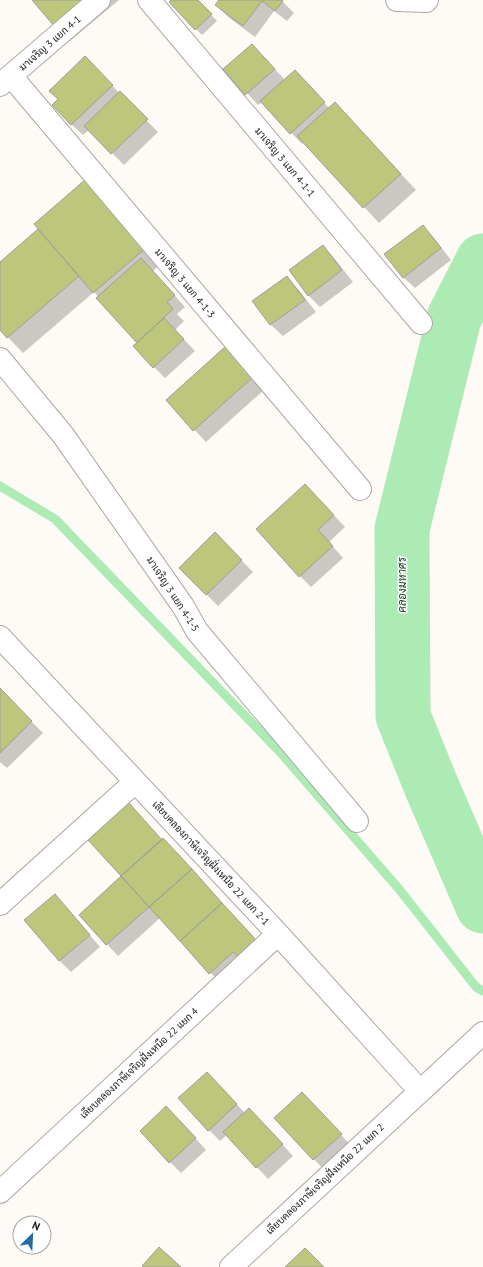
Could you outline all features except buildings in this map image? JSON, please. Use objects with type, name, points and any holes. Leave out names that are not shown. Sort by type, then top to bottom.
[{"type":"street","name":"มาเจริญ 3 แยก 4-1","points":[[5,81],[99,0]]},
{"type":"street","name":"มาเจริญ 3 แยก 4-1-1","points":[[149,0],[421,323]]},
{"type":"street","points":[[397,0],[427,0]]},
{"type":"street","name":"มาเจริญ 3 แยก 4-1-3","points":[[5,81],[360,489]]},
{"type":"street","name":"มาเจริญ 3 แยก 4-1-5","points":[[0,359],[63,435],[183,606],[197,632],[357,821]]},
{"type":"street","name":"เลียบคลองภาษีเจริญฝั่งเหนือ 22 แยก 2-1","points":[[0,637],[278,934],[420,1091]]},
{"type":"street","points":[[0,904],[135,782]]},
{"type":"street","name":"เลียบคลองภาษีเจริญฝั่งเหนือ 22 แยก 4","points":[[0,1192],[278,934]]},
{"type":"street","name":"เลียบคลองภาษีเจริญฝั่งเหนือ 22 แยก 2","points":[[231,1267],[483,1033]]},
{"type":"waterway","name":"คลองมหาศร","points":[[483,261],[454,318],[402,529],[403,716],[483,906]]},
{"type":"waterway","points":[[0,486],[55,519],[280,752],[399,889],[476,987],[483,991]]}]
